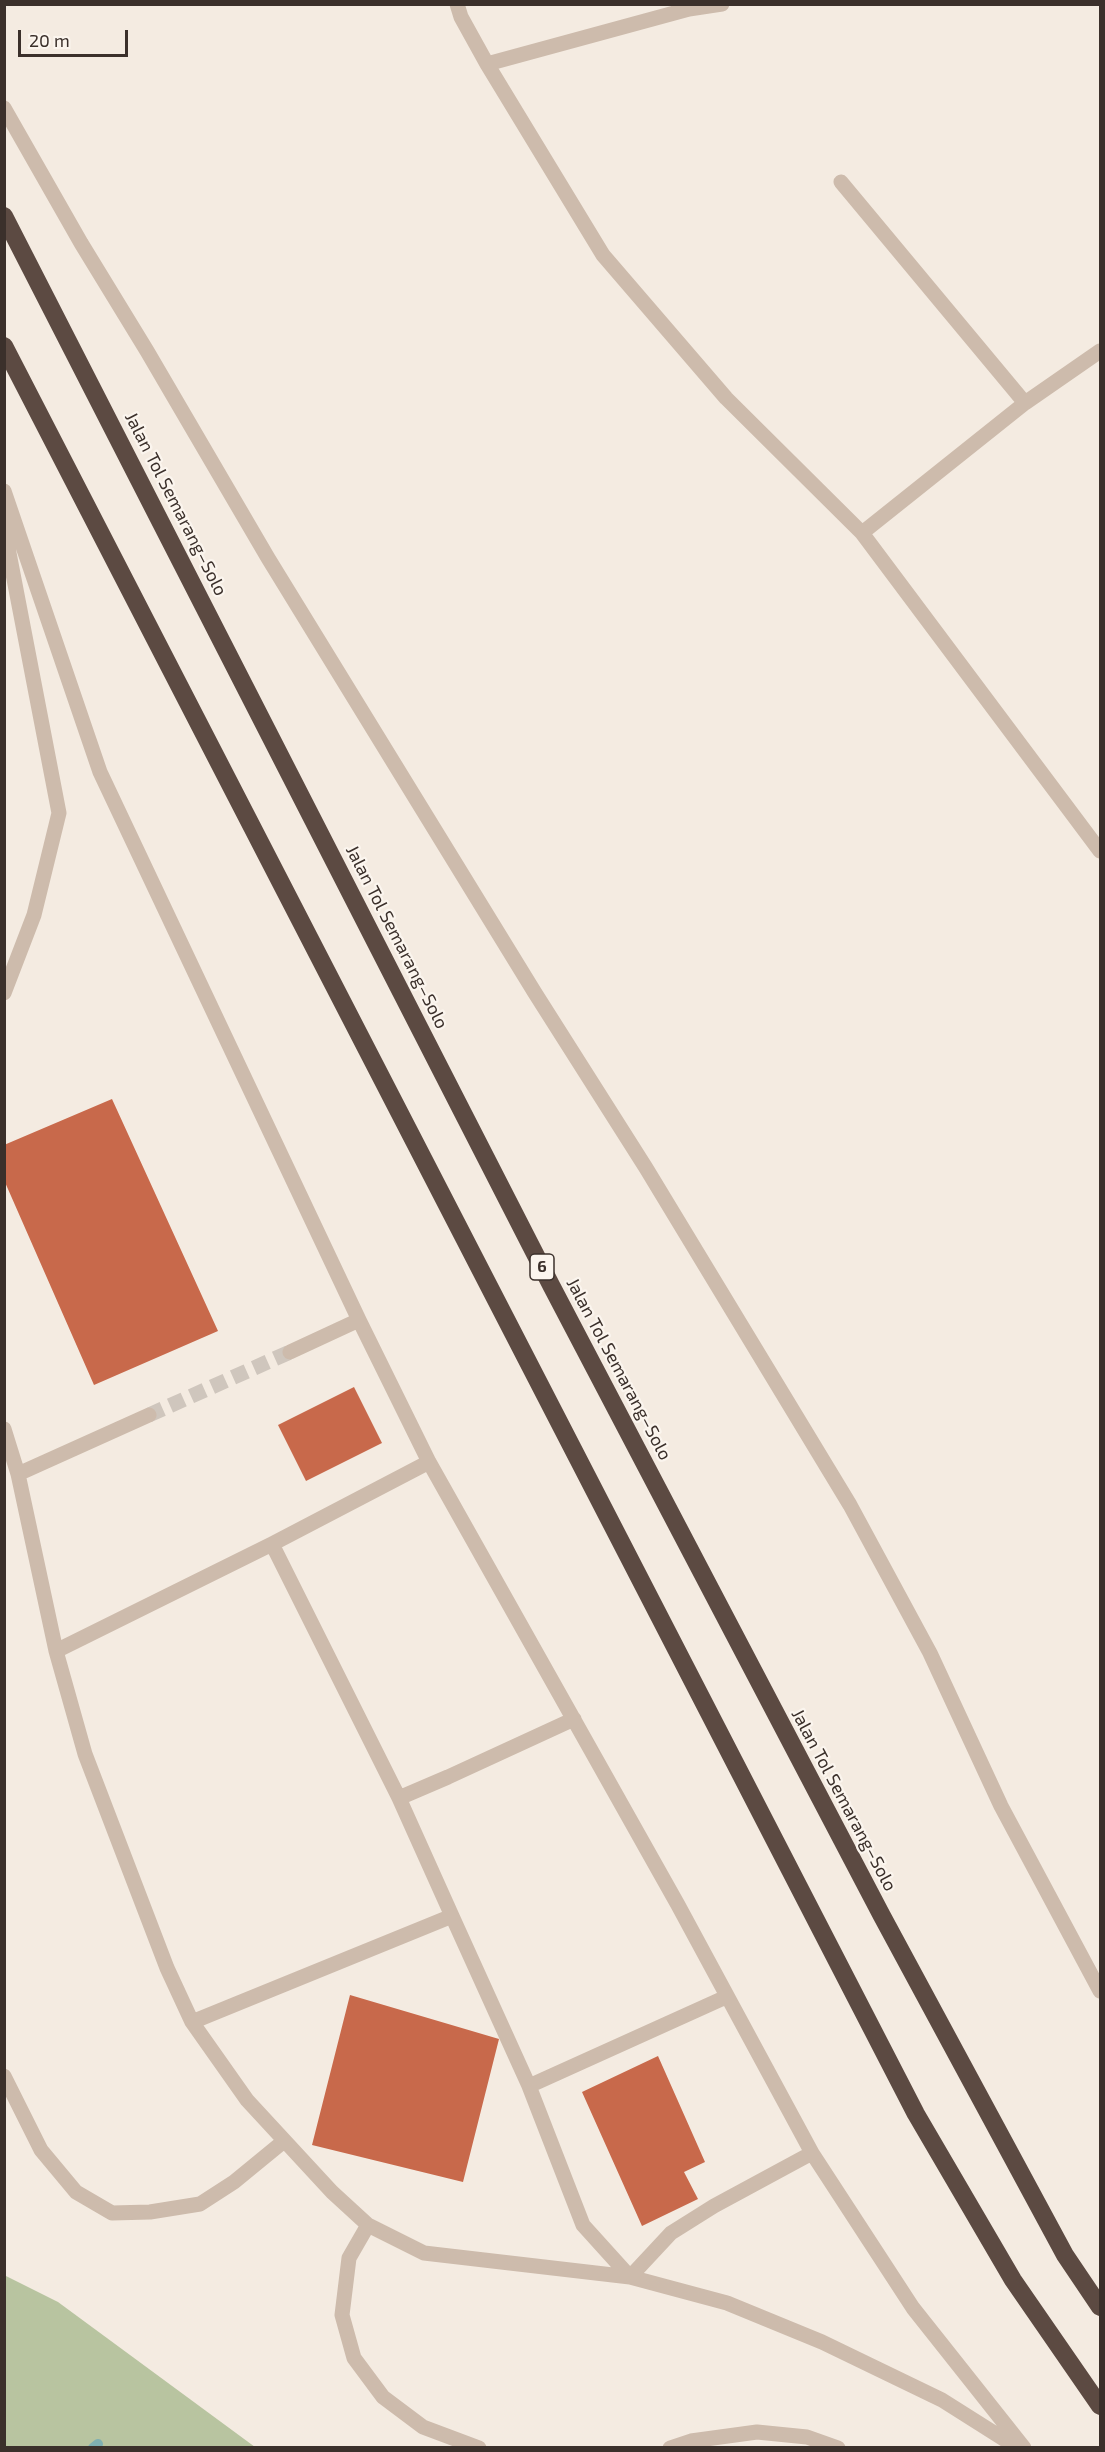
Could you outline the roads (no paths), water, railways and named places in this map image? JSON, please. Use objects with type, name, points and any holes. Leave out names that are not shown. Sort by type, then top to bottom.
[{"type":"highway","name":"Jalan Tol Semarang–Solo","points":[[4,216],[552,1287],[826,1811],[1065,2255],[1101,2307]]},
{"type":"highway","points":[[4,346],[916,2114],[1013,2280],[1101,2406]]},
{"type":"street","points":[[457,4],[461,17],[487,64],[603,255],[726,398],[862,533],[1101,851]]},
{"type":"street","points":[[487,64],[688,7],[722,4]]},
{"type":"street","points":[[4,108],[81,243],[268,558],[535,993],[646,1168],[850,1505],[930,1653],[1001,1806],[1101,1991]]},
{"type":"street","points":[[842,182],[1025,403]]},
{"type":"street","points":[[862,533],[1025,403],[1101,351]]},
{"type":"street","points":[[4,491],[100,772],[359,1320],[429,1462],[574,1719],[812,2153],[914,2308],[1024,2448]]},
{"type":"street","points":[[4,527],[59,813],[34,915],[4,993]]},
{"type":"street","points":[[290,1352],[359,1320]]},
{"type":"street","points":[[18,1474],[149,1415]]},
{"type":"street","points":[[4,1429],[18,1474],[56,1651],[84,1754],[167,1968],[192,2022],[247,2100],[332,2193],[368,2225],[424,2253],[630,2277],[728,2303],[822,2342],[942,2400],[1018,2448]]},
{"type":"street","points":[[56,1651],[272,1544],[429,1462]]},
{"type":"street","points":[[272,1544],[399,1798],[529,2086],[583,2225],[630,2277]]},
{"type":"street","points":[[399,1798],[448,1778],[574,1719]]},
{"type":"street","points":[[192,2022],[452,1916]]},
{"type":"street","points":[[529,2086],[726,1997]]},
{"type":"street","points":[[4,2076],[41,2150],[76,2192],[112,2213],[150,2212],[200,2204],[234,2182],[284,2141]]},
{"type":"street","points":[[630,2277],[671,2234],[714,2206],[812,2153]]},
{"type":"street","points":[[368,2225],[349,2258],[342,2315],[354,2358],[383,2397],[423,2427],[479,2448]]},
{"type":"street","points":[[670,2448],[691,2441],[757,2432],[807,2436],[837,2448]]},
{"type":"waterway","points":[[93,2448],[98,2444]]},
{"type":"tunnel","points":[[149,1415],[290,1352]]}]
